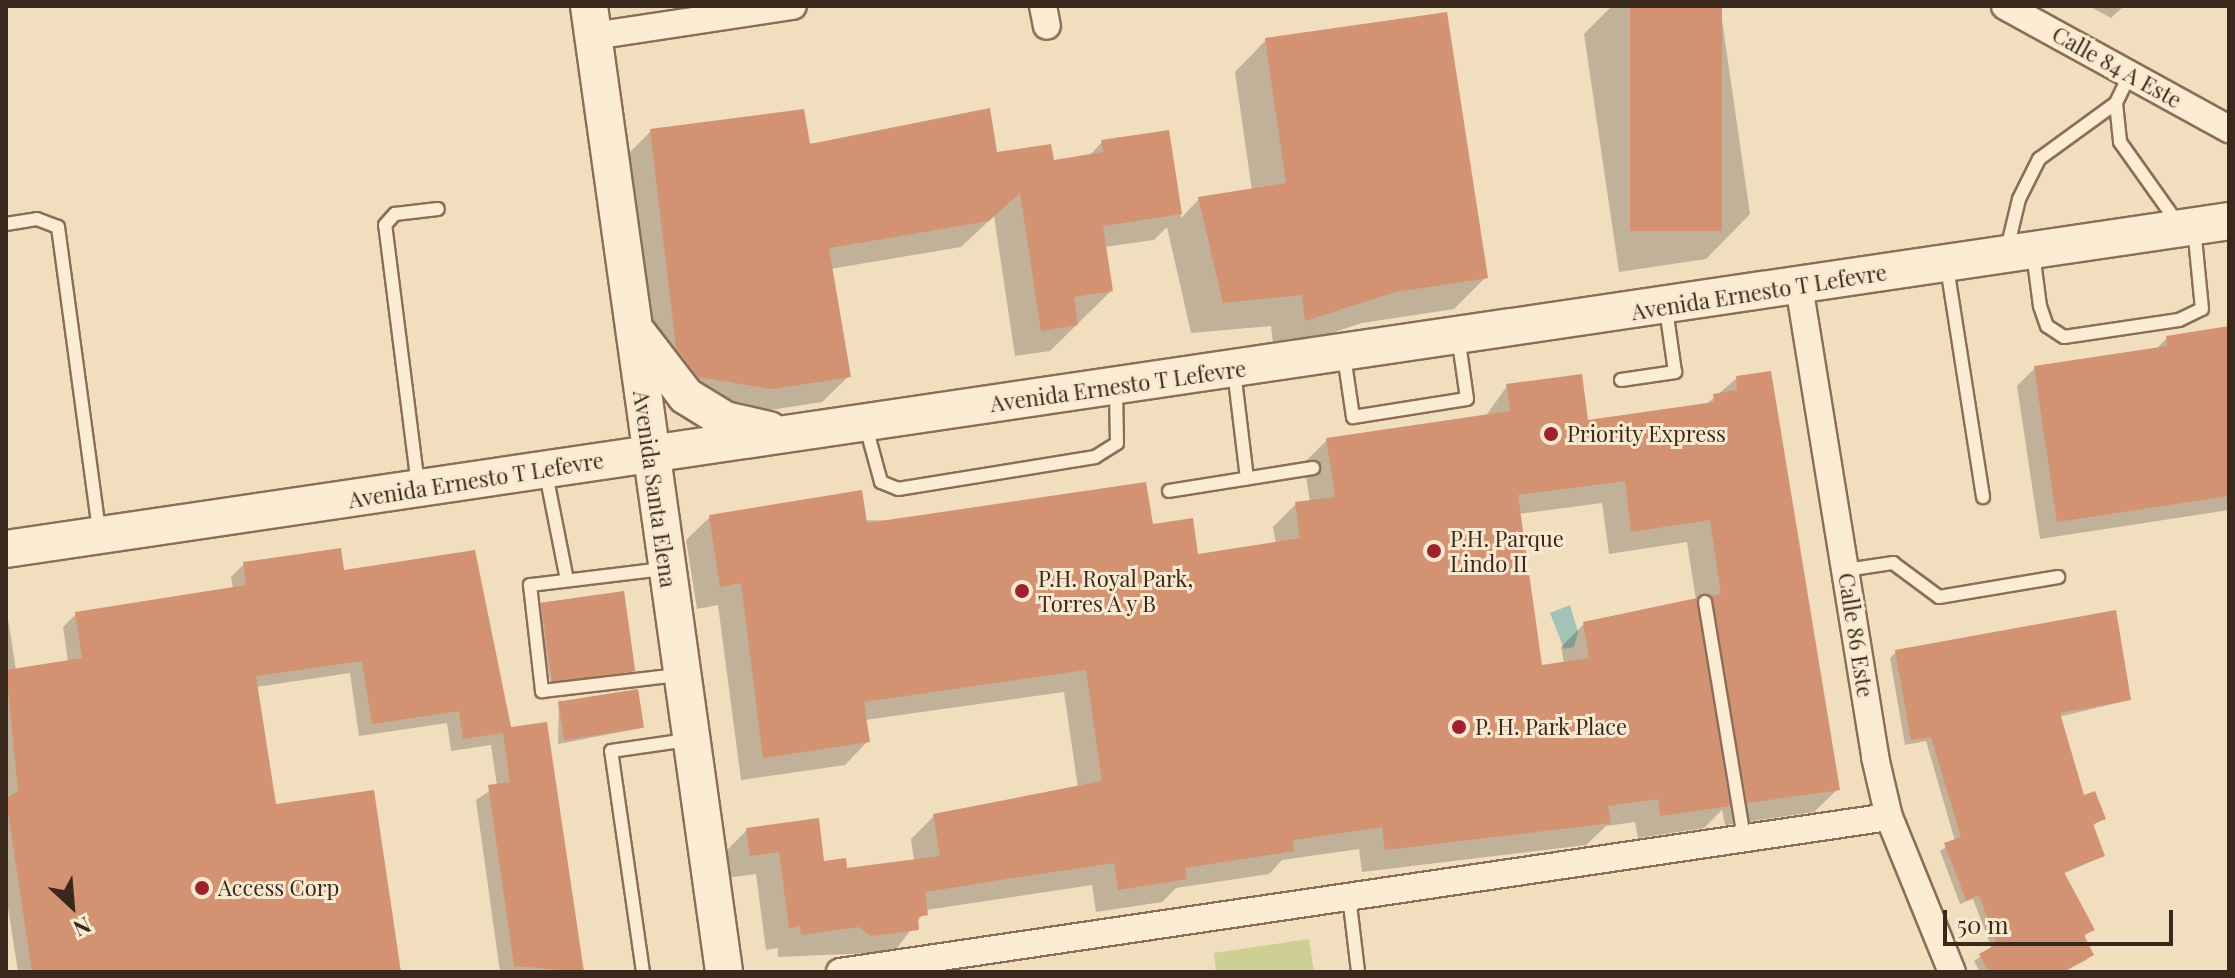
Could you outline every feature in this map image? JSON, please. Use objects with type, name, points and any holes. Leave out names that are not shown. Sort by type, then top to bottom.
[{"type":"main road","name":"Avenida Santa Elena","points":[[592,21],[724,972]]},
{"type":"main road","name":"Avenida Ernesto T Lefevre","points":[[6,549],[2201,225]]},
{"type":"main road","points":[[631,315],[647,350],[686,396],[725,420],[794,435]]},
{"type":"street","points":[[592,21],[793,6]]},
{"type":"street","name":"Calle 84 A Este","points":[[2005,6],[2229,129]]},
{"type":"street","name":"Calle 86 Este","points":[[1799,286],[1889,817],[1952,972]]},
{"type":"street","points":[[840,972],[1889,817]]},
{"type":"lane","points":[[2116,103],[2120,142],[2201,225],[2202,309],[2179,320],[2064,337],[2047,326],[2020,252],[2019,199],[2039,159],[2116,103],[2130,74]]},
{"type":"lane","points":[[418,489],[385,225],[395,214],[438,209]]},
{"type":"lane","points":[[6,224],[37,219],[58,227],[99,536]]},
{"type":"lane","points":[[1946,263],[1983,497]]},
{"type":"lane","points":[[1621,380],[1675,372],[1666,306]]},
{"type":"lane","points":[[1343,352],[1353,417],[1467,399],[1458,336]]},
{"type":"lane","points":[[1234,368],[1247,478]]},
{"type":"lane","points":[[866,423],[881,482],[898,489],[1095,457],[1117,443],[1116,386]]},
{"type":"lane","points":[[1169,491],[1313,468]]},
{"type":"lane","points":[[546,469],[567,580]]},
{"type":"lane","points":[[1846,570],[1893,563],[1939,597],[2058,577]]},
{"type":"lane","points":[[666,568],[530,585],[542,691],[681,674]]},
{"type":"lane","points":[[1705,602],[1744,838]]},
{"type":"lane","points":[[643,972],[611,751],[691,740]]},
{"type":"lane","points":[[1349,896],[1358,972]]},
{"type":"green space","points":[[1309,939],[1314,972],[1216,972],[1214,953]]},
{"type":"shaded area","points":[[1570,605],[1578,632],[1574,647],[1564,649],[1550,613]]},
{"type":"building","points":[[1630,6],[1722,6],[1722,231],[1630,231]]},
{"type":"building","points":[[1447,12],[1488,278],[1395,292],[1305,321],[1302,295],[1223,303],[1198,197],[1286,183],[1265,38]]},
{"type":"building","points":[[990,108],[997,152],[1051,144],[1054,160],[1103,152],[1101,140],[1169,130],[1182,214],[1103,226],[1113,291],[1074,297],[1078,325],[1041,331],[1020,193],[989,221],[829,248],[851,377],[772,389],[698,377],[676,347],[650,129],[804,109],[810,144]]},
{"type":"building","points":[[2229,326],[2229,496],[2057,522],[2034,366],[2167,346],[2166,336]]},
{"type":"building","points":[[1771,371],[1840,790],[1747,803],[1711,596],[1721,594],[1710,520],[1631,532],[1625,481],[1518,495],[1542,665],[1589,658],[1583,622],[1697,598],[1730,806],[1660,816],[1658,799],[1608,806],[1611,823],[1385,850],[1382,827],[1293,840],[1294,851],[1185,868],[1187,879],[1118,890],[1114,863],[1000,880],[925,892],[928,915],[918,917],[919,930],[871,936],[859,927],[801,935],[800,926],[789,928],[779,852],[750,856],[746,828],[819,818],[824,861],[846,858],[847,868],[940,856],[933,814],[1102,781],[1086,670],[864,702],[870,742],[763,758],[741,583],[720,587],[709,515],[862,490],[867,523],[1146,482],[1153,524],[1193,518],[1198,554],[1300,538],[1295,502],[1335,497],[1326,438],[1510,411],[1506,384],[1582,374],[1588,420],[1714,402],[1713,394],[1737,390],[1736,376]]},
{"type":"building","points":[[341,548],[344,570],[475,550],[511,727],[547,722],[584,972],[514,966],[488,785],[510,782],[503,733],[463,739],[459,711],[372,724],[362,661],[256,676],[276,804],[374,790],[401,972],[32,972],[6,799],[18,791],[6,670],[82,658],[75,612],[246,585],[243,562]]},
{"type":"building","points":[[624,591],[635,671],[552,683],[541,603]]},
{"type":"building","points":[[2116,610],[2131,700],[2060,713],[2084,795],[2095,791],[2106,819],[2093,824],[2105,856],[2064,872],[2095,930],[2084,935],[2094,955],[2062,972],[1989,972],[1979,954],[1997,944],[1979,895],[1966,900],[1944,843],[1961,837],[1931,737],[1911,740],[1895,650]]},
{"type":"building","points":[[638,689],[644,728],[564,740],[558,702]]},
{"type":"place","name":"Priority Express","points":[[1551,434]]},
{"type":"place","name":"P.H. Parque Lindo II","points":[[1434,551]]},
{"type":"place","name":"P.H. Royal Park, Torres A y B","points":[[1022,591]]},
{"type":"place","name":"P. H. Park Place","points":[[1459,727]]},
{"type":"place","name":"Access Corp","points":[[202,888]]}]
